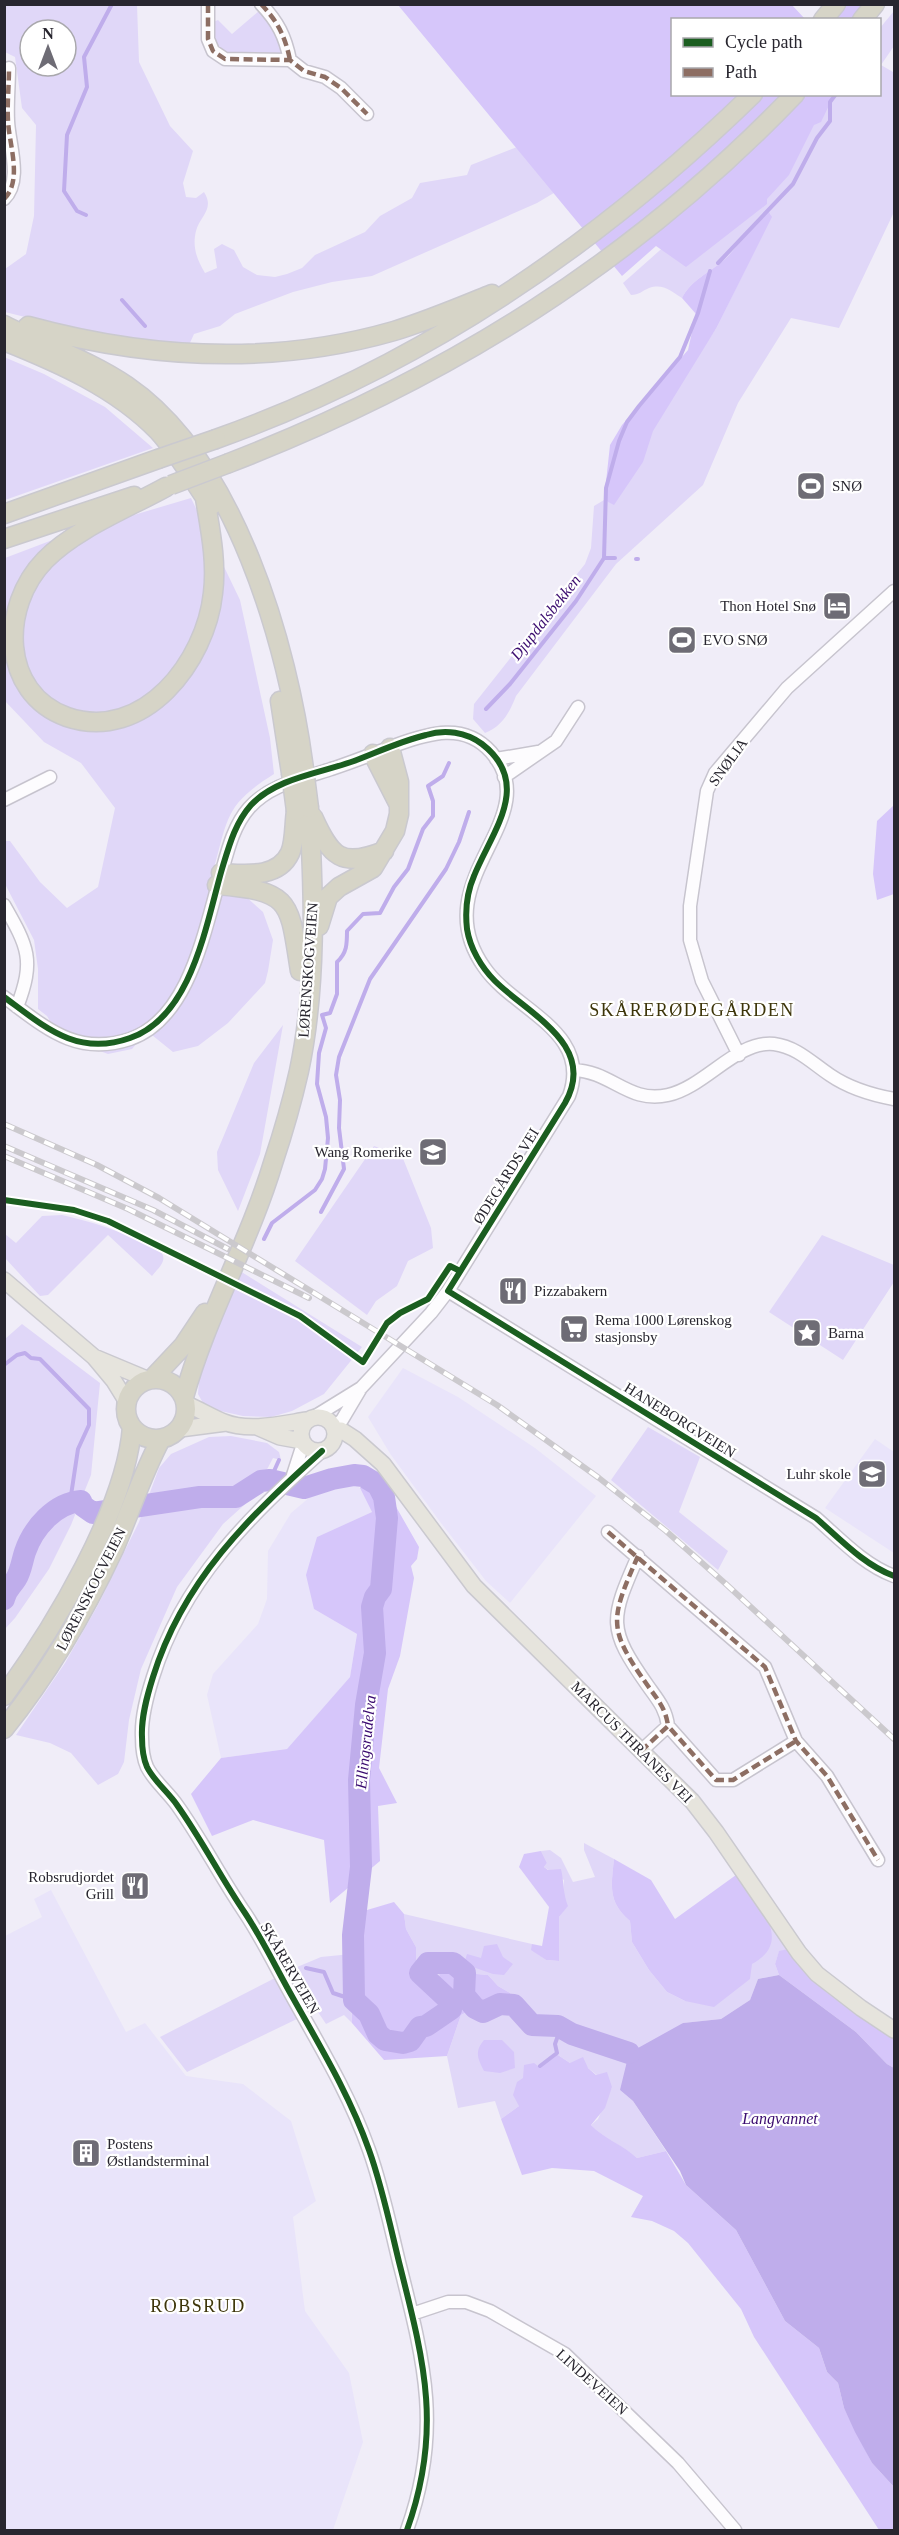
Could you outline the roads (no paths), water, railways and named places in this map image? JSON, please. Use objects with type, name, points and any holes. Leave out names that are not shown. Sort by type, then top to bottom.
[{"type":"highway","points":[[825,18],[836,4]]},
{"type":"highway","points":[[864,18],[875,4]]},
{"type":"highway","points":[[4,514],[290,411],[368,375],[442,335],[625,209],[686,157],[751,96]]},
{"type":"highway","points":[[4,539],[78,513],[168,486],[300,435],[372,402],[447,363],[526,316],[608,259],[674,207],[744,145],[793,96]]},
{"type":"highway","points":[[4,320],[73,338],[142,350],[204,355],[265,354],[341,344],[396,330],[522,282]]},
{"type":"highway","name":"LØRENSKOGVEIEN","points":[[4,325],[104,372],[127,386],[157,411],[200,462],[238,533],[252,564],[279,646],[312,864],[299,1070],[273,1164],[246,1239],[195,1360],[185,1400]]},
{"type":"highway","name":"LØRENSKOGVEIEN","points":[[4,341],[88,379],[133,409],[171,447],[221,521],[235,554],[268,650],[295,752]]},
{"type":"highway","points":[[168,486],[74,536],[46,559],[20,594],[11,631],[14,661],[21,679],[32,694],[64,716],[99,722],[136,712],[159,698],[171,687],[190,661],[206,627],[213,594],[213,550],[205,498]]},
{"type":"highway","points":[[305,970],[328,897],[339,887],[373,868],[395,831],[399,804],[382,751]]},
{"type":"highway","points":[[302,809],[336,854],[346,859],[359,860],[384,851]]},
{"type":"highway","points":[[219,879],[256,874],[280,865],[290,852],[302,809]]},
{"type":"highway","points":[[219,879],[257,889],[281,900],[292,918],[305,970]]},
{"type":"highway","name":"LØRENSKOGVEIEN","points":[[150,1379],[183,1346],[204,1314],[227,1266],[256,1191],[269,1153],[284,1087],[305,970]]},
{"type":"highway","points":[[150,1379],[171,1383],[185,1400],[186,1417],[180,1429],[161,1439],[148,1439],[132,1427],[126,1415],[127,1402],[135,1388],[150,1379]]},
{"type":"highway","name":"LØRENSKOGVEIEN","points":[[4,1696],[56,1618],[104,1523],[128,1459],[132,1427]]},
{"type":"highway","name":"LØRENSKOGVEIEN","points":[[4,1729],[69,1634],[101,1576],[161,1439]]},
{"type":"main road","points":[[4,1280],[94,1357],[114,1381],[127,1402]]},
{"type":"main road","points":[[94,1357],[150,1379]]},
{"type":"main road","points":[[185,1400],[226,1423]]},
{"type":"main road","points":[[303,1443],[302,1428],[311,1418]]},
{"type":"main road","points":[[257,1427],[311,1418],[328,1420],[335,1429],[335,1438],[325,1450]]},
{"type":"main road","points":[[180,1429],[226,1423],[257,1427],[280,1437],[303,1443],[313,1451],[368,1452]]},
{"type":"main road","name":"MARCUS THRANES VEI","points":[[335,1429],[346,1433],[392,1474],[474,1586],[692,1801],[799,1953],[826,1980],[861,2008],[894,2030]]},
{"type":"street","points":[[208,4],[208,39],[213,51],[225,58],[290,60],[304,71],[325,77],[341,88],[367,114]]},
{"type":"street","points":[[261,4],[277,21],[286,41],[290,60]]},
{"type":"street","points":[[4,199],[12,188],[14,175],[6,121],[9,68]]},
{"type":"street","name":"SNØLIA","points":[[739,1055],[702,981],[690,940],[690,906],[707,791],[715,773],[787,688],[894,591]]},
{"type":"street","points":[[504,777],[563,734],[578,707]]},
{"type":"street","points":[[4,997],[59,1036],[94,1045],[120,1042],[147,1031],[168,1011],[182,991],[195,959],[237,825],[244,813],[261,796],[284,784],[424,735],[455,733],[474,739],[496,759],[504,777],[507,797],[504,815],[474,874],[468,893],[466,913],[468,934],[476,955],[487,972],[562,1040],[570,1055],[573,1070],[599,1074],[639,1095],[658,1097],[688,1088],[739,1055],[762,1044],[787,1047],[805,1056],[844,1083],[870,1094],[894,1099]]},
{"type":"street","points":[[496,759],[542,751]]},
{"type":"street","points":[[4,800],[50,777]]},
{"type":"street","points":[[4,905],[25,944],[28,957],[28,972],[17,1006]]},
{"type":"street","name":"ØDEGÅRDS VEI","points":[[448,1291],[568,1096],[573,1070]]},
{"type":"street","points":[[335,1429],[361,1388],[431,1313],[448,1291]]},
{"type":"street","name":"HANEBORGVEIEN","points":[[448,1291],[816,1518],[853,1551],[882,1571],[894,1576]]},
{"type":"street","points":[[311,1418],[361,1388]]},
{"type":"street","name":"SKÅRERVEIEN","points":[[292,1476],[303,1443]]},
{"type":"street","name":"SKÅRERVEIEN","points":[[325,1450],[292,1476],[217,1556],[178,1617],[162,1652],[149,1693],[142,1727],[143,1756],[148,1770],[176,1804],[283,1977],[348,2097],[375,2168],[425,2371],[428,2430],[421,2483],[407,2530]]},
{"type":"street","points":[[608,1532],[765,1667],[796,1741],[827,1776],[878,1860]]},
{"type":"street","points":[[638,1556],[620,1597],[616,1625],[626,1653],[666,1711],[668,1726],[716,1780],[733,1780],[796,1741]]},
{"type":"street","points":[[641,1751],[668,1726]]},
{"type":"street","name":"LINDEVEIEN","points":[[412,2314],[448,2302],[466,2302],[490,2312],[565,2354],[678,2463],[735,2530]]},
{"type":"water","name":"Langvannet","points":[[779,1975],[856,2032],[887,2064],[894,2068],[894,2487],[872,2463],[855,2432],[844,2408],[838,2383],[827,2372],[819,2348],[785,2321],[736,2230],[686,2185],[680,2171],[633,2101],[620,2090],[629,2053],[683,2023],[721,2019],[750,2000],[758,1979]]},
{"type":"waterway","points":[[86,215],[77,211],[64,191],[67,135],[87,87],[84,57],[112,4]]},
{"type":"waterway","name":"Djupdalsbekken","points":[[718,263],[793,184],[817,138],[830,121],[830,102],[834,96]]},
{"type":"waterway","name":"Djupdalsbekken","points":[[486,709],[510,684],[576,601],[604,558],[606,488],[619,441],[627,422],[680,357],[698,313],[710,271]]},
{"type":"waterway","points":[[122,300],[145,326]]},
{"type":"waterway","points":[[604,558],[615,558]]},
{"type":"waterway","name":"Djupdalsbekken","points":[[264,1239],[272,1223],[315,1190],[325,1169],[328,1138],[326,1117],[317,1084],[319,1053],[326,1028],[322,1015],[330,1013],[337,994],[337,962],[346,948],[347,931],[363,914],[380,913],[394,887],[408,869],[423,829],[433,816],[433,801],[428,786],[443,776],[449,763]]},
{"type":"waterway","points":[[321,1212],[344,1169],[339,1128],[340,1100],[336,1075],[339,1057],[370,979],[446,869],[459,842],[469,812]]},
{"type":"waterway","points":[[4,1365],[17,1355],[25,1353],[31,1358],[40,1359],[89,1409],[89,1425],[78,1449],[70,1502]]},
{"type":"waterway","points":[[270,1480],[279,1460]]},
{"type":"waterway","name":"Ellingsrudelva","points":[[4,1599],[7,1590],[18,1576],[33,1534],[46,1518],[62,1506],[71,1503],[81,1501],[83,1506],[93,1513],[200,1497],[236,1497],[261,1481],[270,1480],[304,1488],[354,1475],[363,1476],[378,1485],[384,1497],[387,1518],[381,1589],[372,1607],[375,1653],[366,1705],[359,1780],[361,1867],[353,1935],[354,2000],[369,2014],[378,2034],[385,2040],[403,2043],[410,2041],[420,2027],[426,2026],[451,2009],[450,2001],[420,1973],[428,1963],[453,1963],[465,1973],[464,1995],[475,2008],[483,2012],[500,2004],[514,2005],[532,2025],[558,2026],[572,2034],[629,2053]]},
{"type":"waterway","points":[[306,1968],[324,1972],[333,1993],[354,2000]]},
{"type":"waterway","points":[[540,2066],[557,2053],[555,2044],[561,2027]]},
{"type":"railway","points":[[4,1124],[97,1165],[159,1198],[497,1405],[599,1478],[666,1531],[894,1739]]},
{"type":"railway","points":[[4,1146],[153,1210],[228,1249]]},
{"type":"railway","points":[[4,1156],[128,1209],[309,1298]]},
{"type":"place","name":"SNØ","points":[[811,486]]},
{"type":"place","name":"Thon Hotel Snø","points":[[837,606]]},
{"type":"place","name":"EVO SNØ","points":[[682,640]]},
{"type":"place","name":"Wang Romerike","points":[[433,1152]]},
{"type":"place","name":"Pizzabakern","points":[[513,1291]]},
{"type":"place","name":"Rema 1000 Lørenskog stasjonsby","points":[[574,1329]]},
{"type":"place","name":"Barna","points":[[807,1333]]},
{"type":"place","name":"Luhr skole","points":[[872,1474]]},
{"type":"place","name":"Robsrudjordet Grill","points":[[135,1886]]},
{"type":"place","name":"Postens Østlandsterminal","points":[[86,2153]]},
{"type":"district","name":"SKÅRERØDEGÅRDEN","points":[[692,1010]]},
{"type":"district","name":"ROBSRUD","points":[[198,2306]]}]
